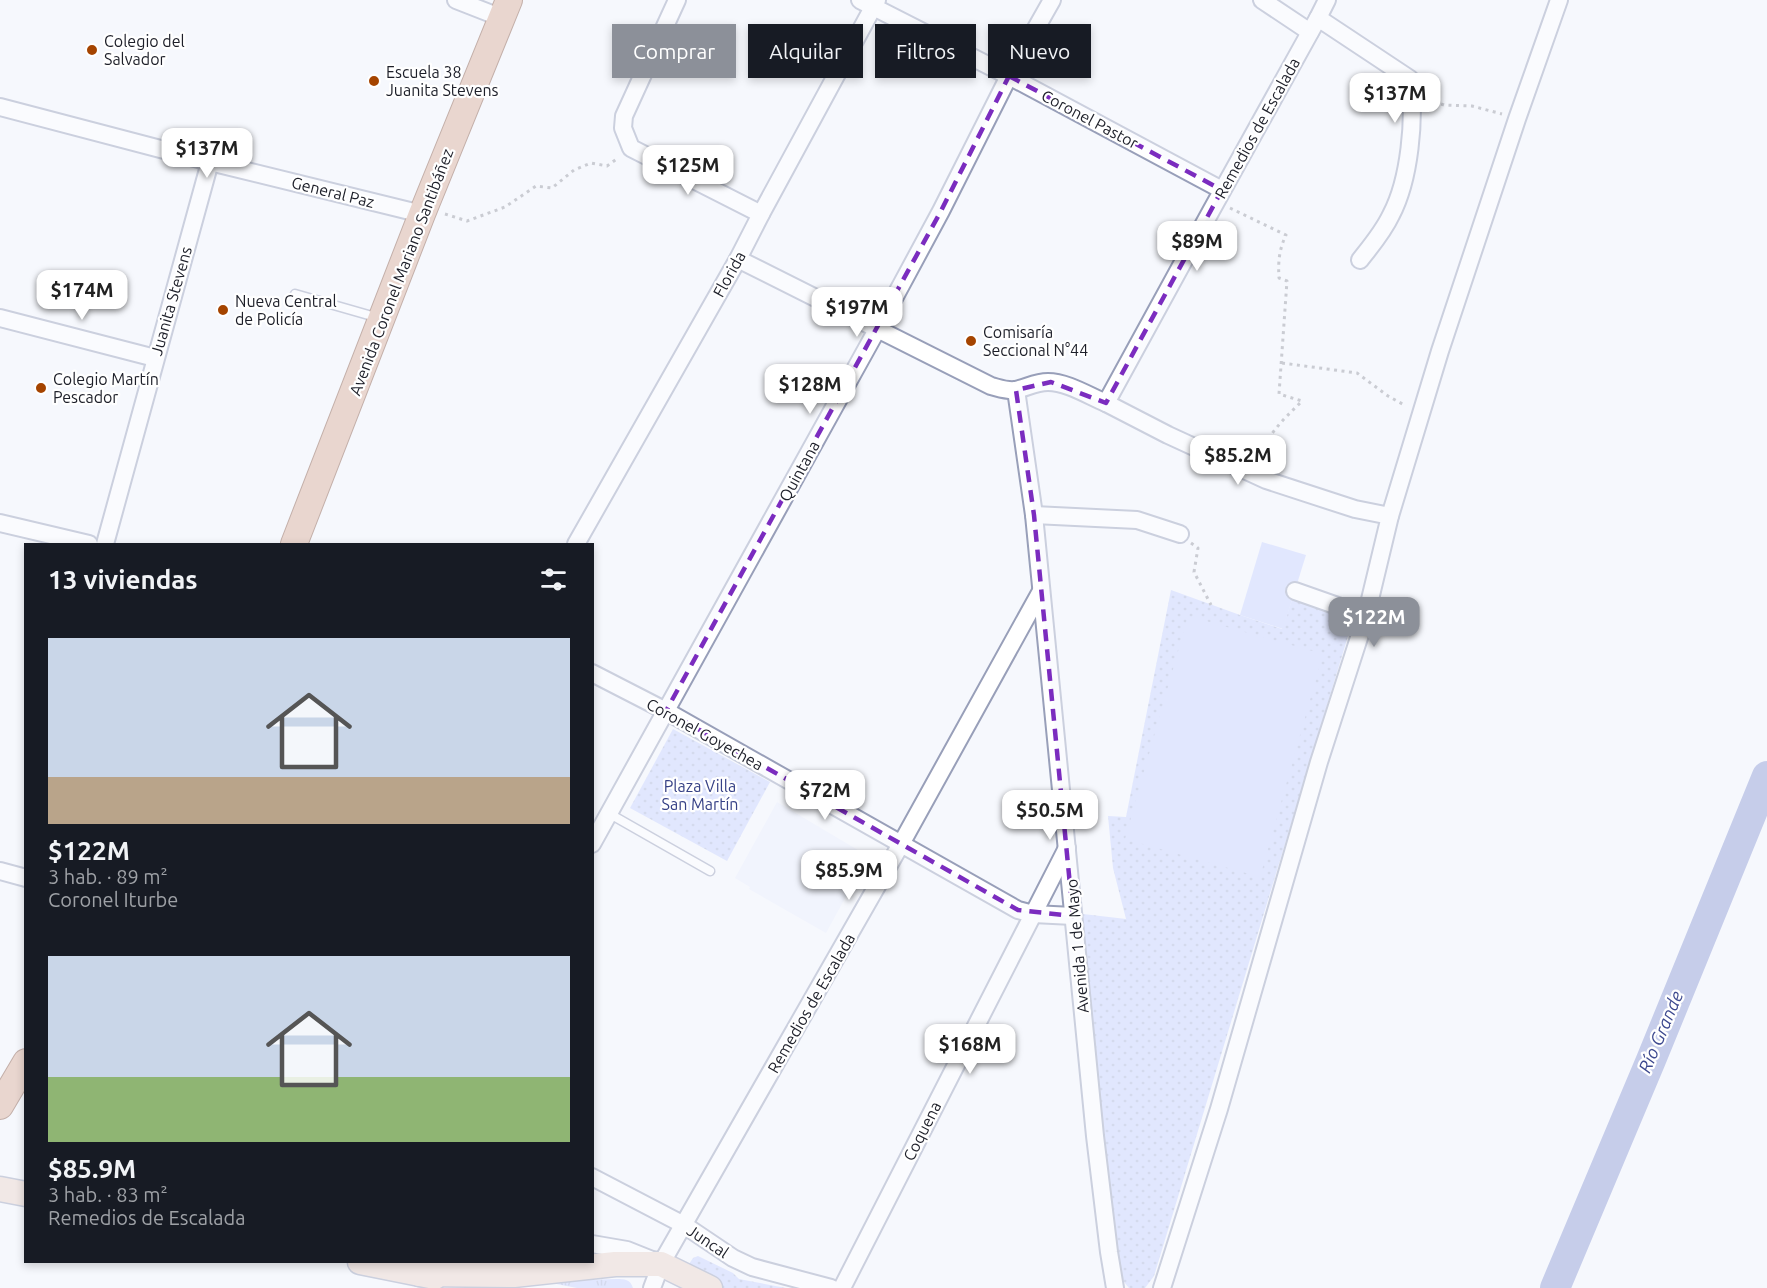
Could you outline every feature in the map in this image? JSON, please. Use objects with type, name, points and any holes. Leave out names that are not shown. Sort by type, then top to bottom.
[{"type":"main road","name":"Avenida Coronel Mariano Santibáñez","points":[[294,543],[422,214],[505,9]]},
{"type":"main road","points":[[0,1106],[24,1065]]},
{"type":"main road","points":[[0,1189],[24,1194]]},
{"type":"main road","points":[[365,1263],[493,1288]]},
{"type":"main road","points":[[420,1274],[514,1275],[615,1264],[661,1264],[710,1288]]},
{"type":"main road","points":[[420,1274],[448,1288]]},
{"type":"street","points":[[456,0],[505,9]]},
{"type":"street","points":[[677,0],[624,116],[623,128],[631,148],[761,214]]},
{"type":"street","name":"Quintana","points":[[1038,24],[1052,0]]},
{"type":"street","points":[[1262,0],[1314,25],[1410,79],[1413,101],[1412,124],[1404,179],[1392,214],[1381,234],[1360,260]]},
{"type":"street","name":"Remedios de Escalada","points":[[1106,403],[1327,0]]},
{"type":"street","points":[[1162,1288],[1218,1109],[1319,762],[1365,616],[1389,516],[1421,412],[1517,119],[1559,0]]},
{"type":"street","name":"Coronel Pastor","points":[[870,2],[988,65]]},
{"type":"street","name":"Florida","points":[[577,543],[738,259],[870,2]]},
{"type":"street","name":"Quintana","points":[[594,841],[878,328],[941,211],[1008,78]]},
{"type":"street","name":"Coronel Pastor","points":[[1013,78],[1222,190]]},
{"type":"street","name":"General Paz","points":[[0,107],[422,214]]},
{"type":"street","name":"Juanita Stevens","points":[[105,543],[210,162]]},
{"type":"street","points":[[738,259],[991,386],[1016,390],[1035,383],[1051,382],[1068,387],[1266,480],[1355,509],[1389,516]]},
{"type":"street","points":[[0,318],[155,358]]},
{"type":"street","name":"Avenida 1 de Mayo","points":[[1016,390],[1034,515],[1095,1136],[1115,1288]]},
{"type":"street","points":[[1034,515],[1137,520],[1180,534]]},
{"type":"street","points":[[0,523],[85,543]]},
{"type":"street","name":"Remedios de Escalada","points":[[652,1288],[661,1264],[902,844],[1041,591]]},
{"type":"street","points":[[1295,591],[1365,616]]},
{"type":"street","name":"Coronel Goyechea","points":[[594,674],[666,711],[1018,910],[1033,914],[1073,916]]},
{"type":"street","name":"Coquena","points":[[842,1288],[1068,847]]},
{"type":"street","points":[[0,872],[24,878]]},
{"type":"street","name":"Juncal","points":[[594,1178],[684,1225],[752,1268],[831,1288]]},
{"type":"street","points":[[594,1244],[627,1250],[661,1264]]},
{"type":"lane","points":[[295,294],[382,319]]},
{"type":"lane","points":[[610,814],[710,871]]},
{"type":"path","points":[[1410,79],[1425,98],[1444,105],[1472,106],[1517,119]]},
{"type":"path","points":[[448,214],[467,221],[505,207],[536,186],[552,188],[574,170],[591,163],[607,166]]},
{"type":"path","points":[[1222,190],[1229,207],[1286,236],[1281,245],[1278,261],[1279,278],[1287,281],[1279,394],[1302,401],[1275,427],[1262,451],[1257,467],[1266,480]]},
{"type":"path","points":[[1282,363],[1356,373],[1388,396],[1421,412]]},
{"type":"path","points":[[1180,534],[1198,548],[1194,572],[1211,605]]},
{"type":"highlighted area","points":[[1009,76],[1222,190],[1106,403],[1051,382],[1016,390],[1034,515],[1073,916],[1018,910],[666,711],[941,211]]},
{"type":"shaded area","points":[[777,802],[868,856],[826,933],[749,889],[750,887],[735,878]]},
{"type":"green space","points":[[1262,542],[1306,555],[1283,629],[1240,615]]},
{"type":"green space","points":[[1171,590],[1282,629],[1293,597],[1352,623],[1154,1276],[1145,1288],[1129,1288],[1124,1282],[1121,1271],[1098,1101],[1083,914],[1126,919],[1113,868],[1108,816],[1126,817]]},
{"type":"green space","points":[[1188,616],[1323,654],[1260,877],[1125,839]]},
{"type":"green space","name":"Plaza Villa San Martín","points":[[673,729],[770,782],[727,861],[630,808]]},
{"type":"green space","points":[[698,1256],[733,1273],[739,1279],[786,1288],[719,1288],[687,1267],[693,1258]]},
{"type":"green space","points":[[627,1280],[633,1288],[577,1288],[541,1281]]},
{"type":"waterway","name":"Río Grande","points":[[1555,1288],[1767,776]]},
{"type":"place","name":"Colegio del Salvador","points":[[92,50]]},
{"type":"place","name":"Escuela 38 Juanita Stevens","points":[[374,81]]},
{"type":"place","name":"Nueva Central de Policía","points":[[223,310]]},
{"type":"place","name":"Comisaría Seccional N°44","points":[[971,341]]},
{"type":"place","name":"Colegio Martín Pescador","points":[[41,388]]}]
